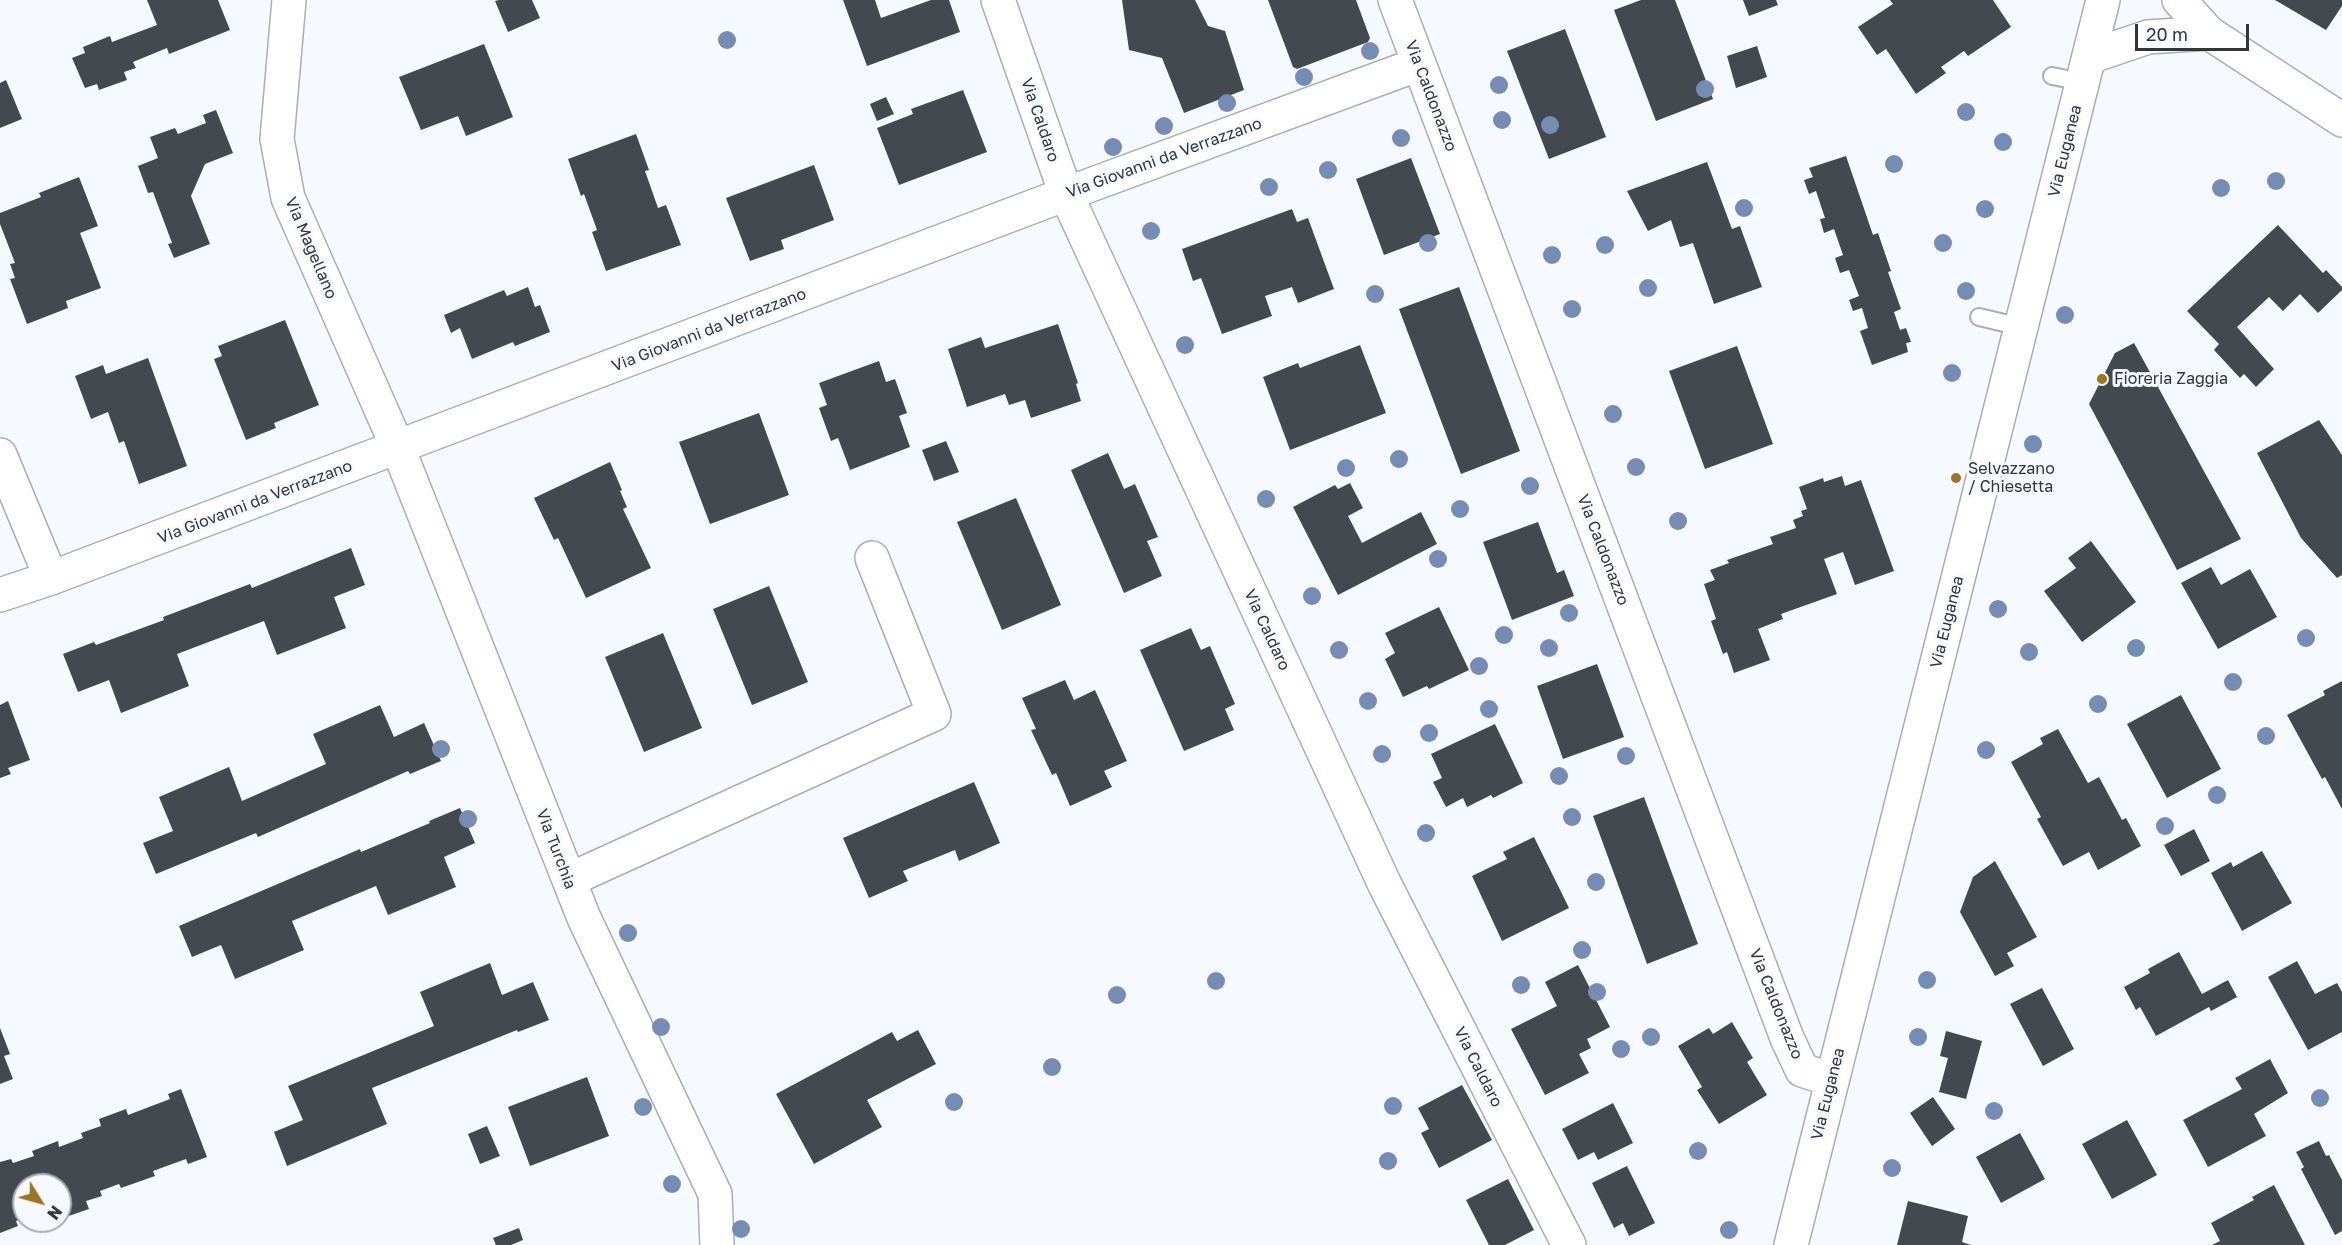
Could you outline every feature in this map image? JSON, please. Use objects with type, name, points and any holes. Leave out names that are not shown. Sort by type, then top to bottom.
[{"type":"street","name":"Via Magellano","points":[[289,0],[277,139],[288,198],[398,448]]},
{"type":"street","name":"Via Caldaro","points":[[998,0],[1066,194],[1385,885],[1569,1245]]},
{"type":"street","name":"Via Caldonazzo","points":[[1395,0],[1787,1038],[1802,1070],[1832,1080]]},
{"type":"street","name":"Via Euganea","points":[[1791,1245],[2021,327],[2074,72],[2103,0]]},
{"type":"street","points":[[2179,0],[2209,33],[2342,120]]},
{"type":"street","points":[[2074,72],[2148,37],[2209,33]]},
{"type":"street","name":"Via Giovanni da Verrazzano","points":[[0,595],[398,448],[1066,194],[1419,64]]},
{"type":"street","name":"Via Turchia","points":[[398,448],[584,918],[715,1194],[717,1245]]},
{"type":"street","points":[[0,455],[51,578]]},
{"type":"street","points":[[569,880],[934,714],[872,558]]},
{"type":"lane","points":[[1979,317],[2021,327]]},
{"type":"building","points":[[147,0],[218,0],[230,30],[169,54],[167,48],[133,62],[136,68],[124,72],[127,80],[99,90],[97,84],[85,88],[72,58],[85,53],[83,47],[110,36],[112,42],[157,25]]},
{"type":"building","points":[[532,0],[540,18],[508,32],[495,1]]},
{"type":"building","points":[[843,0],[875,0],[881,18],[931,0],[949,0],[960,32],[867,66]]},
{"type":"building","points":[[1122,0],[1195,0],[1208,26],[1225,31],[1244,90],[1184,113],[1162,58],[1129,50]]},
{"type":"building","points":[[1268,0],[1356,0],[1370,38],[1368,42],[1297,69],[1293,67]]},
{"type":"building","points":[[1641,0],[1675,0],[1713,99],[1656,121],[1614,10]]},
{"type":"building","points":[[1743,0],[1776,0],[1778,5],[1749,16]]},
{"type":"building","points":[[1890,0],[1993,0],[2011,27],[1968,56],[1964,51],[1941,67],[1946,73],[1916,94],[1886,49],[1877,55],[1858,27],[1893,4]]},
{"type":"building","points":[[2275,0],[2342,0],[2342,6],[2326,30]]},
{"type":"building","points":[[1565,29],[1606,137],[1549,159],[1507,51]]},
{"type":"building","points":[[484,44],[513,117],[466,136],[458,116],[421,130],[399,77]]},
{"type":"building","points":[[1757,46],[1767,77],[1736,88],[1727,56]]},
{"type":"building","points":[[6,80],[22,119],[0,128],[0,83]]},
{"type":"building","points":[[963,90],[987,152],[899,185],[877,128],[913,114],[911,109]]},
{"type":"building","points":[[886,97],[894,114],[877,121],[870,104]]},
{"type":"building","points":[[216,110],[233,153],[205,164],[191,196],[210,244],[174,258],[168,244],[172,243],[153,192],[148,193],[138,166],[158,158],[150,137],[175,128],[178,134],[206,123],[203,115]]},
{"type":"building","points":[[636,134],[649,170],[645,171],[658,208],[666,205],[681,245],[606,271],[592,232],[597,230],[584,194],[581,196],[568,159]]},
{"type":"building","points":[[1846,156],[1873,235],[1878,233],[1891,271],[1888,272],[1901,309],[1894,312],[1900,330],[1906,328],[1911,342],[1906,343],[1908,352],[1872,365],[1860,331],[1868,328],[1862,308],[1853,311],[1849,300],[1859,296],[1849,270],[1840,273],[1835,258],[1843,255],[1834,229],[1824,233],[1820,219],[1825,218],[1816,191],[1809,194],[1804,180],[1813,177],[1809,168]]},
{"type":"building","points":[[1411,158],[1440,234],[1384,255],[1356,179]]},
{"type":"building","points":[[1707,162],[1732,229],[1740,226],[1762,287],[1714,304],[1693,243],[1680,247],[1671,220],[1648,231],[1627,191]]},
{"type":"building","points":[[814,165],[834,220],[781,240],[784,249],[750,261],[726,198]]},
{"type":"building","points":[[79,177],[98,226],[80,233],[101,288],[66,301],[68,308],[27,324],[10,279],[15,278],[10,264],[15,263],[0,224],[0,213],[41,197],[39,193]]},
{"type":"building","points":[[1292,209],[1297,222],[1308,218],[1334,289],[1298,303],[1292,287],[1265,296],[1272,316],[1222,334],[1201,278],[1193,281],[1182,249]]},
{"type":"building","points":[[2278,225],[2323,273],[2326,270],[2342,287],[2342,290],[2318,313],[2300,294],[2283,311],[2269,297],[2237,327],[2274,369],[2256,387],[2244,374],[2240,378],[2214,350],[2219,344],[2187,311]]},
{"type":"building","points":[[528,287],[535,307],[540,305],[550,332],[515,346],[513,342],[472,359],[460,328],[451,333],[444,315],[504,290],[507,296]]},
{"type":"building","points":[[1459,287],[1520,451],[1461,474],[1399,309]]},
{"type":"building","points":[[285,320],[319,405],[274,423],[276,428],[246,440],[214,359],[222,356],[218,346]]},
{"type":"building","points":[[1058,324],[1078,383],[1076,384],[1081,401],[1031,418],[1025,400],[1009,405],[1005,394],[967,407],[948,349],[981,337],[985,348]]},
{"type":"building","points":[[2134,343],[2241,539],[2177,570],[2089,404],[2115,353]]},
{"type":"building","points":[[1360,345],[1386,413],[1290,450],[1263,377],[1298,363],[1300,368]]},
{"type":"building","points":[[1737,346],[1773,444],[1705,469],[1669,371]]},
{"type":"building","points":[[148,358],[187,466],[139,484],[124,441],[119,443],[108,412],[91,419],[75,376],[103,365],[106,374]]},
{"type":"building","points":[[879,361],[886,382],[895,379],[907,413],[899,416],[910,447],[850,470],[838,438],[831,441],[819,408],[827,405],[819,383]]},
{"type":"building","points":[[759,413],[789,495],[710,524],[679,442]]},
{"type":"building","points":[[2319,420],[2342,455],[2342,575],[2337,578],[2301,538],[2257,453]]},
{"type":"building","points":[[946,441],[959,472],[934,481],[922,450]]},
{"type":"building","points":[[1108,453],[1124,489],[1135,484],[1158,537],[1147,541],[1162,576],[1124,593],[1071,470]]},
{"type":"building","points":[[610,462],[627,507],[623,509],[651,568],[586,598],[558,538],[554,540],[534,498]]},
{"type":"building","points":[[1842,476],[1845,486],[1861,480],[1894,571],[1855,585],[1843,552],[1824,559],[1837,594],[1781,614],[1783,619],[1758,629],[1770,660],[1734,673],[1727,652],[1723,654],[1711,621],[1716,619],[1704,584],[1715,580],[1710,570],[1729,563],[1727,560],[1773,544],[1770,537],[1796,528],[1793,520],[1803,516],[1801,511],[1807,509],[1799,487],[1823,478],[1824,482]]},
{"type":"building","points":[[1350,483],[1363,508],[1348,516],[1362,543],[1421,512],[1437,544],[1338,595],[1293,507],[1335,485],[1338,489]]},
{"type":"building","points":[[1016,498],[1061,605],[1002,630],[957,522]]},
{"type":"building","points":[[1538,522],[1557,573],[1564,570],[1574,596],[1512,620],[1483,542]]},
{"type":"building","points":[[2091,541],[2136,602],[2082,642],[2044,591],[2076,568],[2068,558]]},
{"type":"building","points":[[351,548],[365,585],[334,597],[346,628],[277,655],[264,621],[177,654],[189,686],[121,713],[109,680],[78,692],[63,654],[94,642],[96,645],[164,620],[163,617],[250,584],[252,588]]},
{"type":"building","points":[[2211,567],[2221,585],[2250,569],[2277,617],[2218,649],[2181,583]]},
{"type":"building","points":[[769,586],[808,682],[752,705],[713,609]]},
{"type":"building","points":[[1439,607],[1469,670],[1429,689],[1427,686],[1403,697],[1385,659],[1395,653],[1385,633]]},
{"type":"building","points":[[1191,628],[1201,650],[1210,646],[1235,704],[1225,709],[1234,730],[1184,751],[1140,650]]},
{"type":"building","points":[[663,633],[702,728],[644,752],[605,657]]},
{"type":"building","points":[[1597,664],[1624,737],[1563,759],[1537,686]]},
{"type":"building","points":[[1065,680],[1074,700],[1095,690],[1127,761],[1104,771],[1112,787],[1070,806],[1056,773],[1052,775],[1031,730],[1036,729],[1022,698]]},
{"type":"building","points":[[2342,681],[2342,809],[2325,777],[2322,779],[2287,715],[2325,695],[2323,691]]},
{"type":"building","points":[[2181,695],[2221,769],[2167,798],[2127,724]]},
{"type":"building","points":[[8,701],[30,760],[8,768],[11,774],[0,778],[0,705]]},
{"type":"building","points":[[380,705],[394,737],[424,723],[441,761],[410,774],[408,771],[258,837],[256,833],[156,874],[143,843],[173,831],[159,797],[229,767],[242,801],[326,764],[313,734]]},
{"type":"building","points":[[1495,724],[1523,783],[1493,798],[1491,795],[1467,807],[1463,798],[1446,807],[1433,782],[1442,778],[1431,754]]},
{"type":"building","points":[[2058,729],[2088,783],[2099,777],[2122,820],[2126,818],[2141,846],[2098,870],[2089,852],[2063,866],[2037,819],[2041,817],[2011,762],[2043,744],[2040,738]]},
{"type":"building","points":[[974,782],[1000,843],[959,861],[955,850],[903,871],[908,881],[869,898],[843,838]]},
{"type":"building","points":[[1644,797],[1698,944],[1647,964],[1593,816]]},
{"type":"building","points":[[460,808],[475,843],[444,857],[456,887],[388,915],[376,886],[292,921],[304,950],[235,979],[221,945],[192,957],[179,926],[360,849],[361,852]]},
{"type":"building","points":[[2194,829],[2210,861],[2181,876],[2164,845]]},
{"type":"building","points":[[1534,837],[1569,908],[1502,941],[1472,876],[1507,859],[1503,852]]},
{"type":"building","points":[[2262,851],[2292,903],[2242,931],[2211,873],[2231,862],[2233,867]]},
{"type":"building","points":[[1995,861],[2037,937],[2007,953],[2014,966],[1995,976],[1960,912],[1973,877]]},
{"type":"building","points":[[2179,952],[2202,994],[2228,980],[2237,997],[2211,1011],[2209,1007],[2156,1036],[2140,1007],[2136,1010],[2124,987],[2150,973],[2148,969]]},
{"type":"building","points":[[2297,961],[2315,994],[2337,983],[2342,992],[2342,1032],[2308,1050],[2268,977]]},
{"type":"building","points":[[490,963],[502,995],[533,982],[549,1020],[518,1032],[517,1030],[372,1088],[387,1124],[287,1166],[274,1132],[303,1120],[288,1086],[434,1026],[420,992]]},
{"type":"building","points":[[1578,965],[1610,1027],[1587,1039],[1591,1048],[1579,1054],[1589,1073],[1545,1095],[1511,1029],[1557,1006],[1545,982]]},
{"type":"building","points":[[2042,988],[2074,1049],[2043,1066],[2010,1004]]},
{"type":"building","points":[[1732,1022],[1753,1058],[1747,1062],[1767,1095],[1719,1124],[1697,1090],[1702,1087],[1678,1046],[1709,1028],[1713,1034]]},
{"type":"building","points":[[0,1028],[10,1054],[4,1056],[13,1079],[0,1084]]},
{"type":"building","points":[[918,1030],[936,1064],[867,1100],[882,1127],[814,1164],[776,1094],[892,1032],[897,1041]]},
{"type":"building","points":[[1946,1031],[1982,1041],[1966,1099],[1939,1092],[1948,1058],[1940,1056]]},
{"type":"building","points":[[2270,1059],[2288,1093],[2254,1114],[2266,1136],[2208,1167],[2183,1120],[2242,1089],[2235,1078]]},
{"type":"building","points":[[587,1077],[609,1136],[530,1166],[508,1107]]},
{"type":"building","points":[[1462,1085],[1492,1140],[1439,1168],[1421,1133],[1429,1129],[1418,1108]]},
{"type":"building","points":[[181,1089],[207,1157],[188,1164],[186,1159],[153,1171],[155,1176],[121,1188],[119,1184],[100,1191],[102,1196],[86,1201],[89,1209],[72,1215],[72,1173],[12,1173],[12,1228],[0,1233],[0,1162],[11,1159],[13,1163],[34,1156],[32,1151],[58,1141],[59,1147],[83,1138],[81,1133],[101,1126],[99,1119],[126,1109],[128,1115],[170,1099],[168,1094]]},
{"type":"building","points":[[1933,1097],[1955,1129],[1932,1146],[1910,1113]]},
{"type":"building","points":[[1613,1103],[1633,1143],[1598,1160],[1594,1152],[1578,1160],[1562,1129]]},
{"type":"building","points":[[2127,1120],[2157,1175],[2112,1199],[2082,1144]]},
{"type":"building","points":[[487,1126],[500,1156],[480,1164],[468,1134]]},
{"type":"building","points":[[2020,1133],[2045,1179],[2001,1203],[1976,1157]]},
{"type":"building","points":[[2319,1141],[2342,1180],[2342,1231],[2335,1235],[2301,1169],[2304,1167],[2296,1152]]},
{"type":"building","points":[[1627,1166],[1655,1223],[1629,1236],[1623,1223],[1614,1228],[1592,1183]]},
{"type":"building","points":[[1508,1179],[1534,1230],[1505,1245],[1489,1245],[1466,1200]]},
{"type":"building","points":[[2274,1185],[2305,1245],[2212,1245],[2220,1241],[2211,1223],[2254,1200],[2252,1197]]},
{"type":"building","points":[[1908,1201],[1968,1216],[1962,1242],[1971,1245],[1897,1245]]},
{"type":"building","points":[[519,1228],[523,1240],[511,1245],[496,1245],[493,1238]]},
{"type":"place","name":"Fioreria Zaggia","points":[[2102,379]]},
{"type":"place","name":"Selvazzano / Chiesetta","points":[[1956,478]]}]
